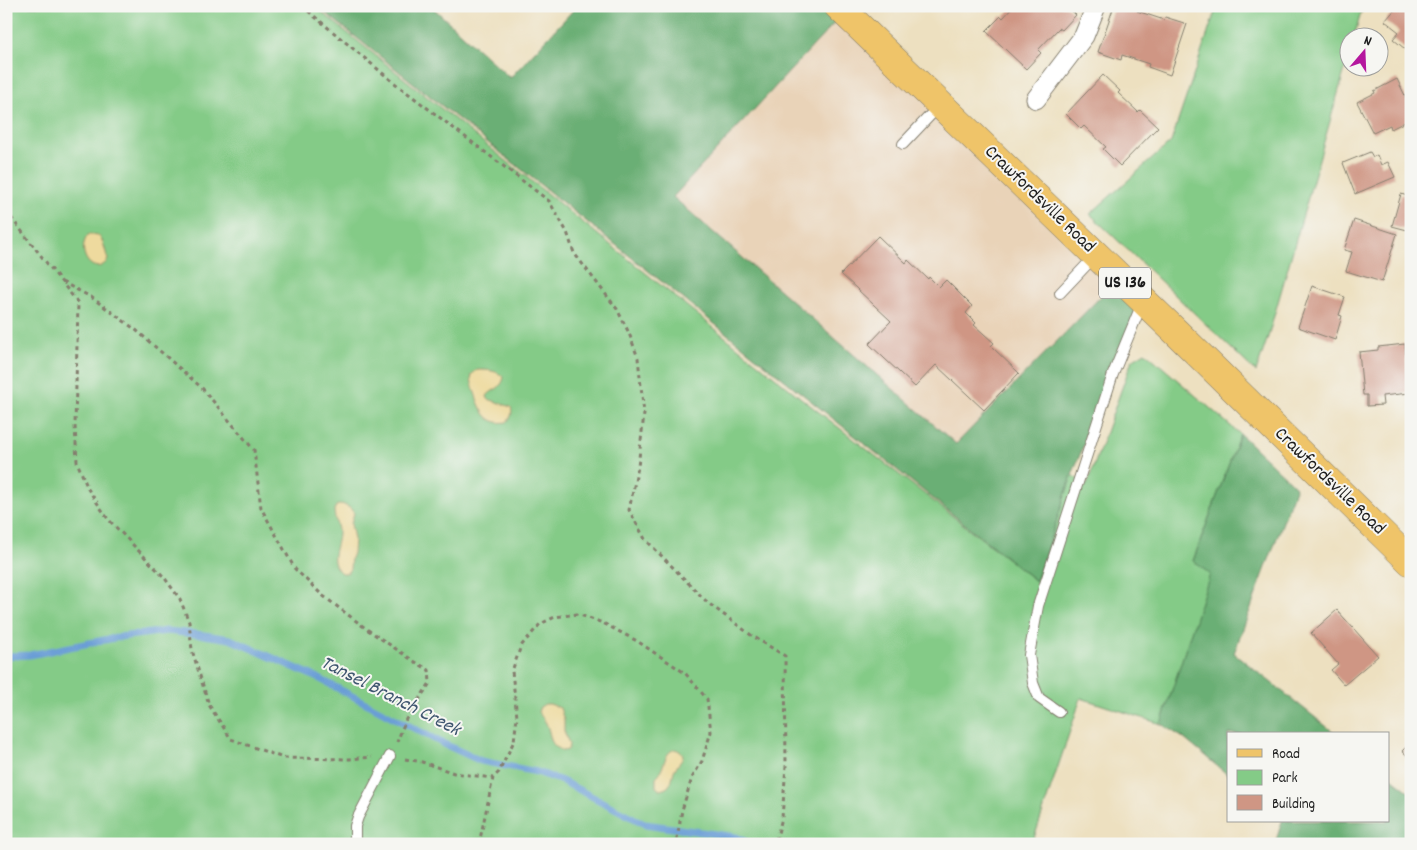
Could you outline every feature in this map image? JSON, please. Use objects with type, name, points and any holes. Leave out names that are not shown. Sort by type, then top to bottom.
[{"type":"main road","name":"Crawfordsville Road","points":[[838,6],[1411,562]]},
{"type":"street","points":[[1036,99],[1084,36],[1096,6]]},
{"type":"lane","points":[[904,144],[940,105]]},
{"type":"lane","points":[[1060,293],[1096,255]]},
{"type":"lane","points":[[1059,712],[1039,698],[1033,683],[1029,655],[1038,606],[1113,374],[1143,300]]},
{"type":"lane","points":[[355,844],[355,826],[358,817],[390,756]]},
{"type":"path","points":[[302,6],[392,81],[549,201],[567,232],[574,253],[618,309],[638,358],[644,414],[638,467],[629,510],[645,539],[708,603],[751,635],[785,656],[786,766],[782,818],[775,844]]},
{"type":"path","points":[[6,211],[78,303],[75,426],[77,462],[88,489],[108,519],[164,577],[180,599],[189,622],[192,650],[209,705],[232,739],[284,758],[350,759],[390,756],[422,762],[454,773],[493,778]]},
{"type":"path","points":[[62,282],[91,297],[136,330],[202,388],[254,450],[261,508],[294,569],[322,595],[368,630],[429,670],[430,683],[406,719],[390,756]]},
{"type":"path","points":[[479,844],[493,778],[499,772],[514,741],[517,717],[512,671],[521,646],[540,624],[555,616],[577,614],[603,623],[637,641],[685,673],[706,699],[711,732],[702,761],[692,778],[682,810],[676,844]]},
{"type":"shaded area","points":[[840,17],[1116,281],[956,445],[673,197]]},
{"type":"green space","points":[[6,6],[314,6],[801,398],[1036,581],[1072,475],[1087,485],[1132,360],[1145,352],[1240,434],[1193,561],[1211,573],[1161,724],[1081,698],[1032,844],[6,844]]},
{"type":"green space","points":[[317,6],[431,6],[510,78],[577,6],[830,6],[840,17],[673,197],[956,444],[1116,281],[1140,301],[1072,475],[1036,581]]},
{"type":"green space","points":[[1217,6],[1363,6],[1357,28],[1340,28],[1340,78],[1342,78],[1268,337],[1256,372],[1090,214],[1171,142]]},
{"type":"green space","points":[[1240,434],[1296,487],[1234,653],[1333,732],[1227,732],[1227,774],[1182,737],[1161,724],[1210,574],[1193,561]]},
{"type":"green space","points":[[1390,777],[1411,793],[1411,844],[1275,844],[1282,822],[1390,822]]},
{"type":"sand","points":[[89,234],[98,235],[103,242],[108,260],[97,267],[91,265],[84,255],[85,241]]},
{"type":"sand","points":[[478,370],[496,372],[504,378],[500,385],[487,396],[488,399],[511,407],[512,412],[507,422],[493,421],[481,409],[471,381],[472,375]]},
{"type":"sand","points":[[342,504],[350,508],[354,513],[351,524],[354,539],[353,553],[350,569],[347,573],[341,573],[334,563],[338,530],[334,510],[336,506]]},
{"type":"sand","points":[[545,704],[560,708],[564,720],[564,731],[569,744],[568,750],[558,749],[553,743],[546,723],[538,712],[540,707]]},
{"type":"sand","points":[[675,749],[680,751],[683,756],[682,759],[674,771],[669,786],[660,790],[656,787],[656,777],[668,754]]},
{"type":"building","points":[[1014,6],[1066,6],[1076,15],[1062,30],[1059,28],[1038,50],[1041,53],[1026,69],[986,31],[1001,16],[1003,18]]},
{"type":"building","points":[[1114,6],[1130,6],[1137,9],[1137,11],[1164,20],[1165,17],[1187,24],[1170,75],[1148,67],[1149,64],[1122,55],[1121,60],[1098,52]]},
{"type":"building","points":[[1398,6],[1411,6],[1411,54],[1393,39],[1399,32],[1385,21]]},
{"type":"building","points":[[1103,75],[1138,112],[1140,110],[1158,127],[1120,166],[1103,149],[1106,147],[1084,126],[1081,129],[1066,114]]},
{"type":"building","points":[[1397,79],[1411,108],[1411,119],[1391,129],[1390,125],[1373,133],[1357,102]]},
{"type":"building","points":[[1370,152],[1373,157],[1377,155],[1381,165],[1388,162],[1395,177],[1355,194],[1343,163]]},
{"type":"building","points":[[1401,194],[1411,197],[1411,231],[1392,226]]},
{"type":"building","points":[[1354,220],[1397,234],[1382,282],[1346,271],[1352,252],[1344,250]]},
{"type":"building","points":[[878,236],[906,263],[908,260],[939,287],[946,280],[972,306],[966,313],[976,323],[974,325],[994,343],[991,346],[1019,373],[984,410],[936,365],[915,387],[869,344],[891,321],[841,274]]},
{"type":"building","points":[[1312,286],[1345,297],[1339,315],[1342,316],[1335,340],[1298,327]]},
{"type":"building","points":[[1405,344],[1409,393],[1382,396],[1383,405],[1367,406],[1367,395],[1363,395],[1359,352],[1378,350],[1378,347]]},
{"type":"building","points":[[1337,610],[1378,656],[1344,685],[1331,670],[1338,664],[1311,633]]},
{"type":"building","points":[[1411,742],[1411,759],[1402,751]]},
{"type":"waterway","name":"Tansel Branch Creek","points":[[6,656],[30,655],[119,637],[167,631],[230,639],[318,678],[442,743],[481,761],[537,772],[562,781],[645,824],[736,837],[750,844]]}]
